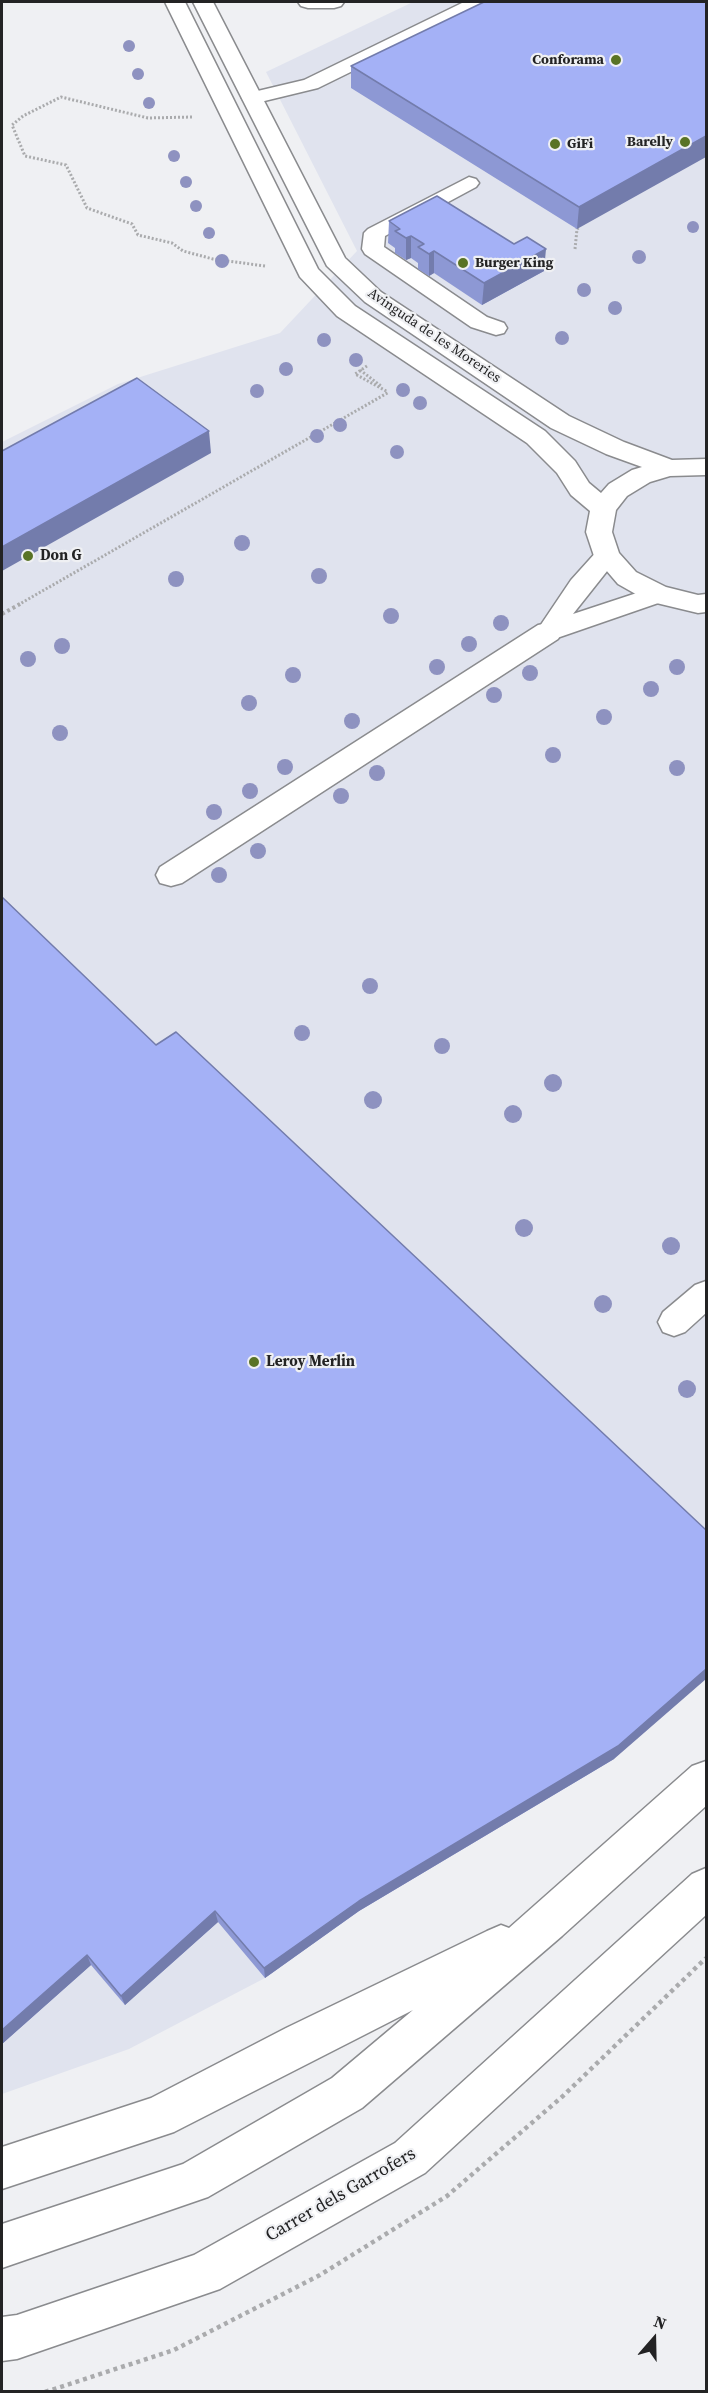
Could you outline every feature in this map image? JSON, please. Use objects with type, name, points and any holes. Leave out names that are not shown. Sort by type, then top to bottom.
[{"type":"street","name":"Avinguda de les Moreries","points":[[175,2],[308,272],[346,311],[536,437],[566,467],[580,489],[603,508]]},
{"type":"street","name":"Avinguda de les Moreries","points":[[203,2],[335,261],[373,297],[560,422],[615,448],[670,468]]},
{"type":"street","points":[[308,2],[334,2]]},
{"type":"street","points":[[706,467],[670,468],[633,480],[618,490],[603,508],[599,532],[607,556],[627,578],[658,594],[698,604],[706,603]]},
{"type":"street","points":[[171,875],[548,632]]},
{"type":"street","points":[[2,2246],[193,2182],[347,2093],[548,1922],[706,1780]]},
{"type":"street","name":"Carrer dels Garrofers","points":[[2,2339],[17,2337],[204,2273],[410,2158],[706,1888]]},
{"type":"street","points":[[2,2168],[159,2117],[301,2043],[548,1922]]},
{"type":"lane","points":[[252,98],[311,84],[478,2]]},
{"type":"lane","points":[[470,183],[375,233],[373,249],[479,322],[496,328]]},
{"type":"lane","points":[[548,632],[580,586],[607,556]]},
{"type":"lane","points":[[548,632],[658,594]]},
{"type":"lane","points":[[674,1323],[706,1294]]},
{"type":"path","points":[[231,117],[148,118],[61,97],[23,116],[12,125],[25,156],[66,165],[87,208],[132,224],[138,235],[172,243],[183,251],[213,259],[308,272]]},
{"type":"path","points":[[575,249],[577,229],[587,223]]},
{"type":"path","points":[[360,370],[389,392],[363,379],[355,374],[360,370]]},
{"type":"path","points":[[2,614],[389,392]]},
{"type":"shaded area","points":[[413,2],[706,2],[706,1679],[614,1759],[359,1911],[265,1978],[129,2049],[2,2094],[2,442],[118,384],[280,333],[357,251],[266,72]]},
{"type":"building","points":[[484,2],[706,2],[706,136],[579,207],[351,66]]},
{"type":"building","points":[[437,196],[514,244],[527,237],[546,249],[484,283],[434,251],[429,254],[418,247],[424,244],[411,236],[406,238],[395,231],[400,229],[389,221]]},
{"type":"building","points":[[137,378],[209,431],[2,547],[2,451]]},
{"type":"building","name":"Leroy Merlin","points":[[2,897],[156,1045],[176,1032],[706,1530],[706,1669],[618,1746],[359,1901],[264,1968],[215,1911],[121,1996],[87,1955],[2,2030]]},
{"type":"place","name":"Conforama","points":[[616,60]]},
{"type":"place","name":"Barelly","points":[[685,142]]},
{"type":"place","name":"GiFi","points":[[555,144]]},
{"type":"place","name":"Burger King","points":[[463,263]]},
{"type":"place","name":"Don G","points":[[28,556]]},
{"type":"place","name":"Leroy Merlin","points":[[254,1362]]}]
